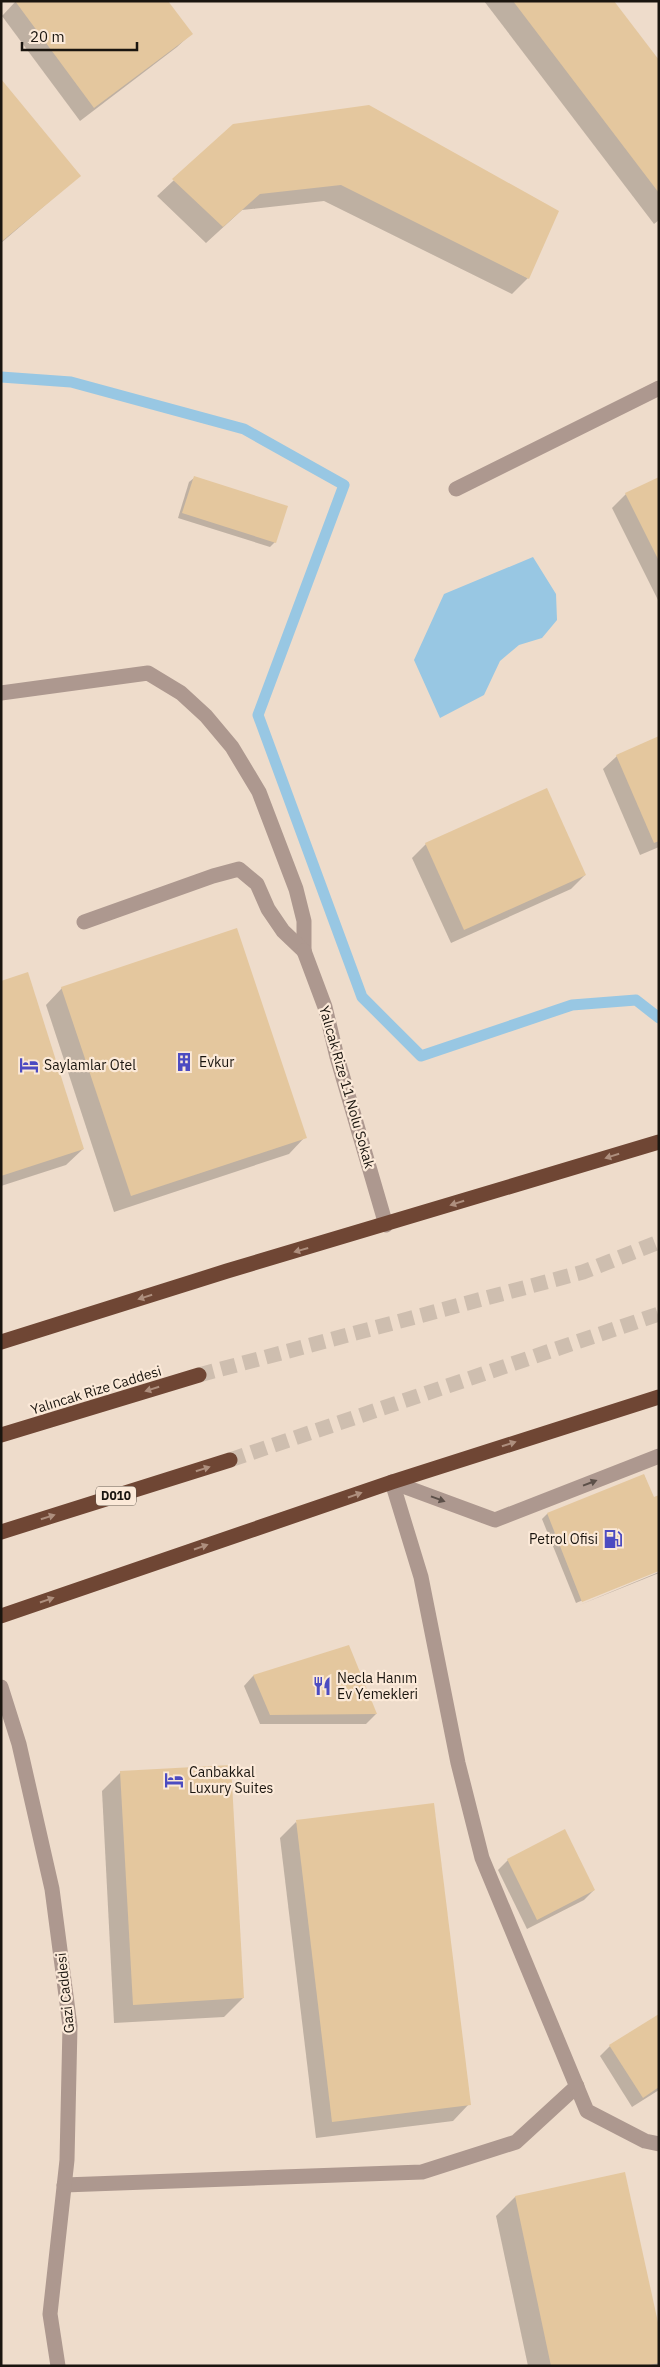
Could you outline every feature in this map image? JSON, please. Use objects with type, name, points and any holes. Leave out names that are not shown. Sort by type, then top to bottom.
[{"type":"highway","points":[[3,1338],[659,1142]]},
{"type":"highway","name":"Yalıncak Rize Caddesi","points":[[1,1435],[199,1375]]},
{"type":"highway","points":[[1,1616],[392,1482],[659,1397]]},
{"type":"highway","name":"D010","points":[[1,1532],[230,1460]]},
{"type":"street","points":[[456,489],[659,388]]},
{"type":"street","points":[[1,693],[148,673],[182,694],[206,716],[232,747],[258,792],[296,889],[304,922],[304,951]]},
{"type":"street","points":[[84,922],[213,876],[239,870],[257,884],[268,909],[284,931],[304,951]]},
{"type":"street","name":"Yalıcak Rize 11 Nolu Sokak","points":[[304,951],[325,1007],[337,1057],[386,1225]]},
{"type":"street","points":[[392,1482],[495,1520],[659,1456]]},
{"type":"street","points":[[392,1482],[420,1577],[458,1762],[482,1858],[587,2111],[645,2141],[659,2144]]},
{"type":"street","name":"Gazi Caddesi","points":[[1,1686],[19,1744],[52,1890],[70,2026],[67,2160],[50,2314],[58,2366]]},
{"type":"street","points":[[64,2185],[422,2172],[516,2142],[577,2086]]},
{"type":"water","points":[[533,557],[556,594],[557,620],[542,638],[519,645],[500,661],[484,695],[440,718],[414,660],[444,594]]},
{"type":"building","points":[[15,1],[168,1],[193,34],[94,108]]},
{"type":"building","points":[[513,1],[614,1],[659,60],[659,193]]},
{"type":"building","points":[[1,79],[81,176],[1,242]]},
{"type":"building","points":[[369,105],[559,211],[529,279],[341,185],[260,194],[223,227],[172,179],[233,124]]},
{"type":"building","points":[[194,476],[288,506],[276,543],[182,513]]},
{"type":"building","points":[[659,477],[659,561],[625,493]]},
{"type":"building","points":[[659,736],[659,841],[654,843],[616,755]]},
{"type":"building","points":[[547,788],[586,875],[464,930],[425,843]]},
{"type":"building","name":"Evkur","points":[[237,928],[307,1138],[131,1196],[61,987]]},
{"type":"building","name":"Saylamlar Otel","points":[[28,972],[84,1149],[1,1176],[1,981]]},
{"type":"building","points":[[644,1474],[654,1497],[659,1495],[659,1571],[582,1602],[547,1513]]},
{"type":"building","points":[[349,1645],[377,1714],[270,1715],[253,1675]]},
{"type":"building","points":[[231,1765],[244,1998],[133,2005],[120,1771]]},
{"type":"building","points":[[434,1803],[471,2105],[332,2122],[296,1820]]},
{"type":"building","points":[[565,1829],[595,1890],[537,1920],[507,1859]]},
{"type":"building","points":[[659,2014],[659,2087],[643,2098],[609,2045]]},
{"type":"building","points":[[625,2172],[659,2327],[659,2363],[644,2366],[551,2366],[515,2196]]},
{"type":"waterway","points":[[1,377],[71,382],[244,429],[344,485],[258,715],[362,997],[421,1056],[572,1005],[636,1000],[659,1018]]},
{"type":"tunnel","points":[[199,1375],[583,1272],[659,1242]]},
{"type":"tunnel","points":[[230,1460],[659,1314]]},
{"type":"place","name":"Evkur","points":[[184,1062]]},
{"type":"place","name":"Saylamlar Otel","points":[[29,1065]]},
{"type":"place","name":"Petrol Ofisi","points":[[613,1539]]},
{"type":"place","name":"Necla Hanım Ev Yemekleri","points":[[322,1686]]},
{"type":"place","name":"Canbakkal Luxury Suites","points":[[174,1780]]}]
